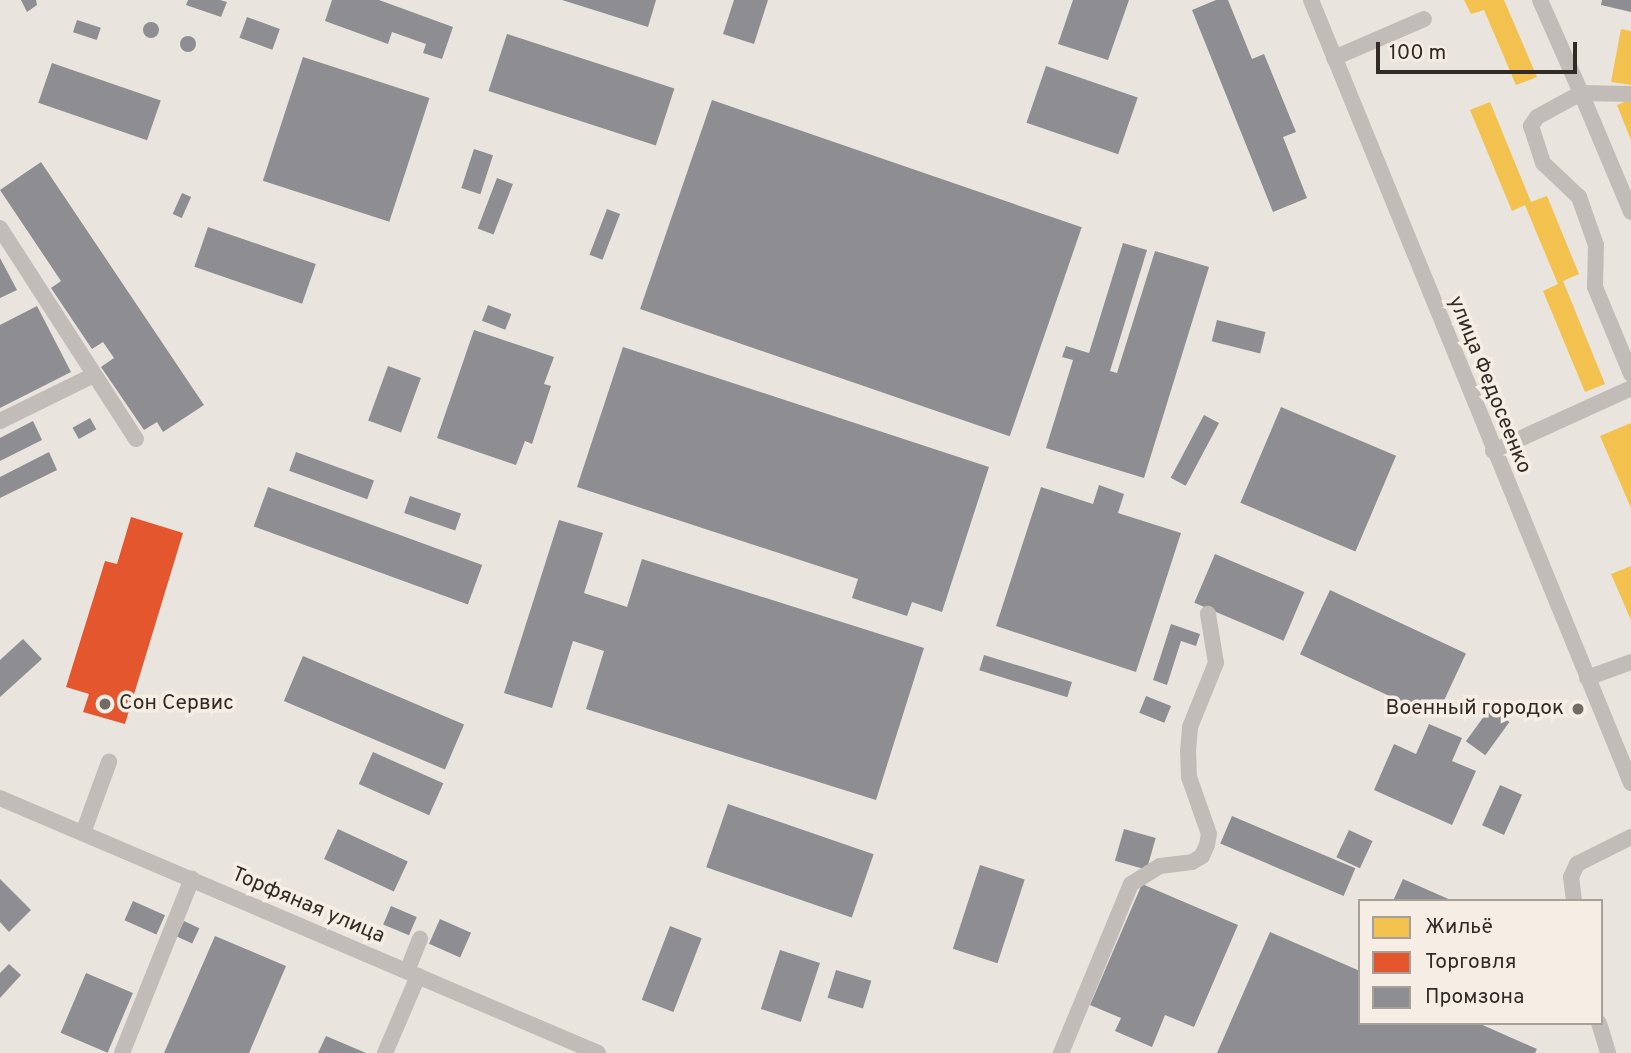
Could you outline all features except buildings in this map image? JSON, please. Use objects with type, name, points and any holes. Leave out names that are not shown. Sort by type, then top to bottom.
[{"type":"street","name":"улица Федосеенко","points":[[1311,0],[1493,451],[1631,783]]},
{"type":"street","points":[[1539,0],[1631,212]]},
{"type":"street","points":[[1334,58],[1424,19]]},
{"type":"street","points":[[1631,94],[1581,93],[1536,117],[1531,126],[1543,163],[1579,197],[1596,245],[1595,287],[1631,374]]},
{"type":"street","points":[[0,228],[92,376],[136,439]]},
{"type":"street","points":[[0,421],[92,376]]},
{"type":"street","points":[[1493,451],[1631,388]]},
{"type":"street","points":[[1061,1053],[1131,884],[1160,866],[1192,862],[1202,856],[1207,845],[1209,834],[1189,777],[1188,751],[1191,727],[1216,663],[1208,614]]},
{"type":"street","points":[[1587,678],[1631,662]]},
{"type":"street","points":[[83,833],[109,762]]},
{"type":"street","name":"Торфяная улица","points":[[0,798],[598,1053]]},
{"type":"street","points":[[1574,899],[1571,877],[1577,864],[1631,837]]},
{"type":"street","points":[[122,1053],[192,879]]},
{"type":"street","points":[[385,1053],[413,974],[420,938]]},
{"type":"street","points":[[1600,1025],[1608,1053]]},
{"type":"place","name":"Сон Сервис","points":[[105,704]]},
{"type":"place","name":"Военный городок","points":[[1578,709]]}]
